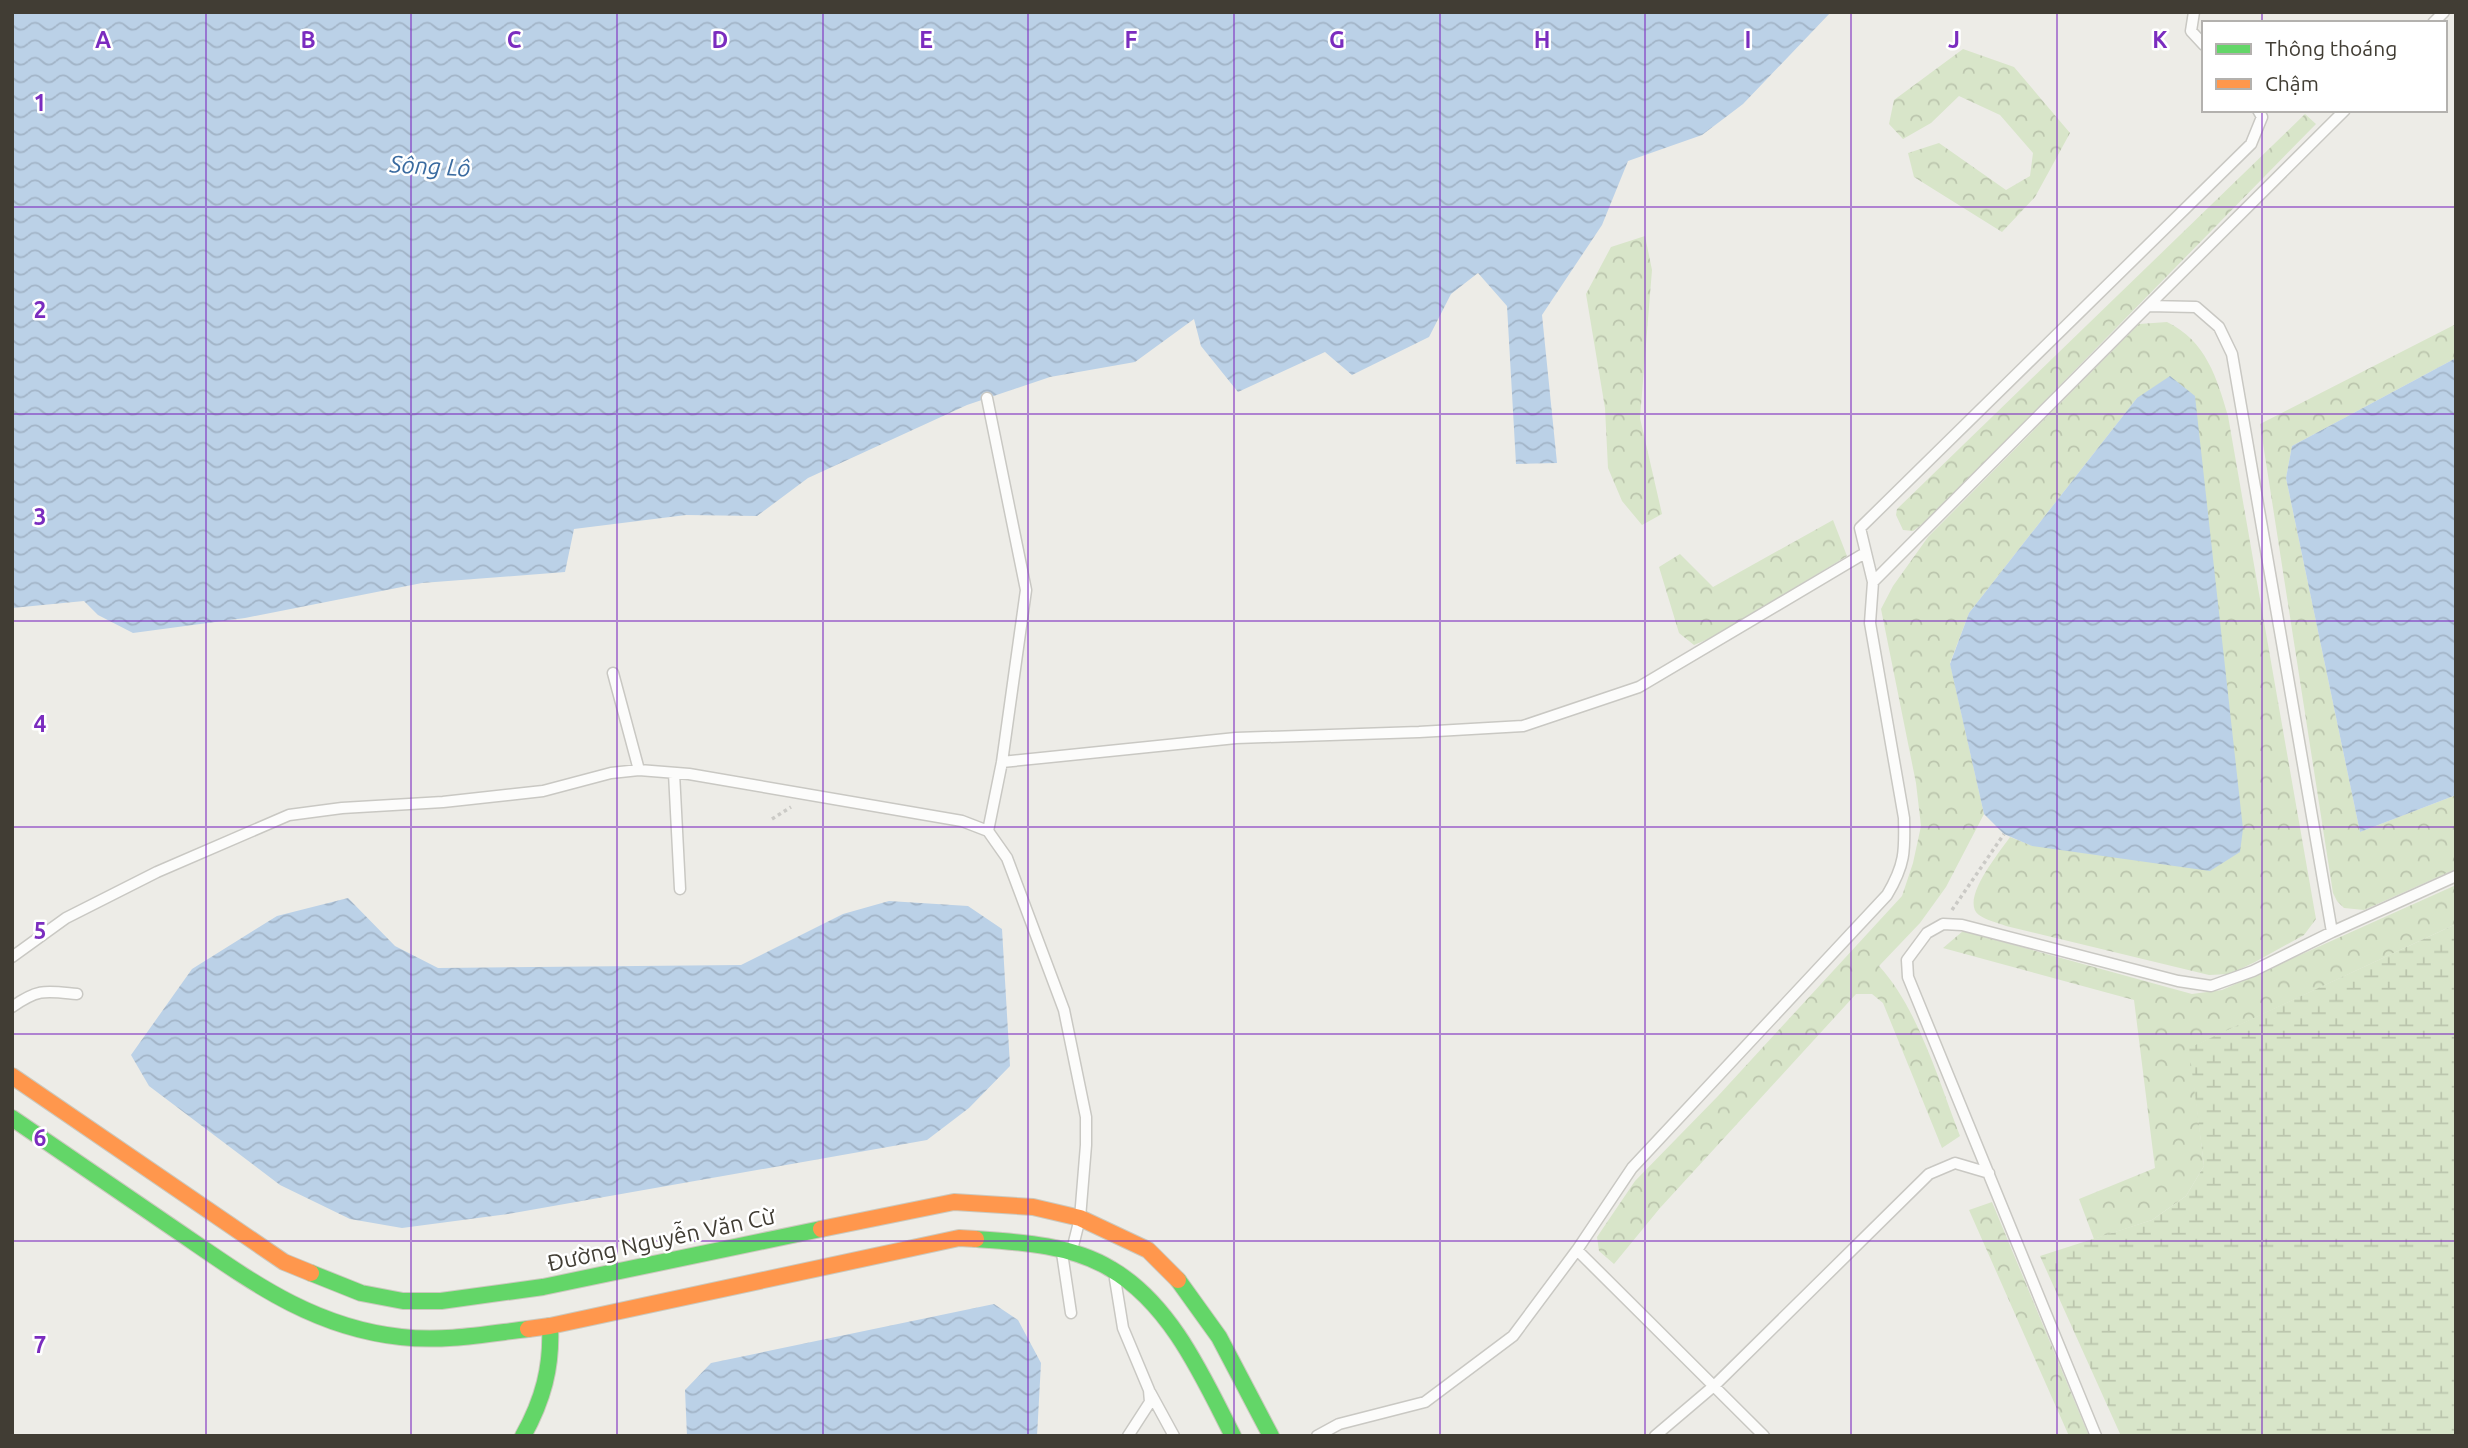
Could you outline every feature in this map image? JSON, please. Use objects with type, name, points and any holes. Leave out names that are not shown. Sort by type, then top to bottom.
[{"type":"main road","name":"Đường Nguyễn Văn Cừ","points":[[12,1076],[284,1262],[361,1293],[403,1301],[441,1301],[543,1287],[954,1202],[1032,1208],[1080,1218],[1148,1250],[1179,1281],[1219,1337],[1271,1436]]},
{"type":"main road","points":[[12,1118],[263,1289],[308,1313],[360,1330],[401,1337],[443,1339],[550,1325],[958,1238],[1026,1242],[1067,1251],[1114,1269],[1143,1295],[1193,1359],[1233,1436]]},
{"type":"main road","points":[[523,1436],[537,1412],[548,1383],[551,1357],[550,1325]]},
{"type":"lane","points":[[2194,12],[2191,31],[2202,43]]},
{"type":"lane","points":[[1317,1436],[1339,1424],[1425,1402],[1513,1336],[1577,1250],[1632,1168],[1887,895],[1900,874],[1905,846],[1904,818],[1870,623],[1873,582],[1860,528],[2251,144],[2262,117],[2259,112]]},
{"type":"lane","points":[[1873,582],[2343,112]]},
{"type":"lane","points":[[2148,306],[2196,307],[2218,327],[2232,354],[2332,932]]},
{"type":"lane","points":[[987,398],[1026,590],[1002,762],[988,831]]},
{"type":"lane","points":[[1002,762],[1236,738],[1523,726],[1639,687],[1865,553]]},
{"type":"lane","points":[[613,673],[639,770]]},
{"type":"lane","points":[[12,957],[66,918],[158,872],[289,816],[342,808],[443,802],[543,791],[611,773],[639,770],[674,773],[962,821],[988,831],[1007,858],[1064,1010],[1086,1117],[1080,1218],[1067,1251],[1071,1313]]},
{"type":"lane","points":[[674,773],[680,890]]},
{"type":"lane","points":[[2096,1436],[1908,977],[1907,960],[1918,942],[1943,924],[1962,925],[2178,981],[2211,986],[2253,971],[2456,876]]},
{"type":"lane","points":[[12,1007],[42,991],[77,994]]},
{"type":"lane","points":[[1654,1436],[1715,1385],[1929,1174],[1955,1163],[1989,1173]]},
{"type":"lane","points":[[1577,1250],[1764,1436]]},
{"type":"lane","points":[[1114,1269],[1123,1328],[1149,1390],[1174,1436]]},
{"type":"lane","points":[[1128,1436],[1150,1402],[1149,1390]]},
{"type":"path","points":[[1943,924],[2004,834]]},
{"type":"green space","points":[[1963,49],[2014,67],[2070,133],[2035,197],[2002,232],[1914,177],[1908,153],[1939,143],[2006,190],[2030,176],[2033,153],[2000,115],[1959,96],[1931,123],[1903,139],[1889,124],[1894,100]]},
{"type":"green space","points":[[2305,114],[2316,124],[1928,520],[1913,531],[1903,530],[1896,515],[1897,509]]},
{"type":"green space","points":[[1645,236],[1652,270],[1640,418],[1662,514],[1642,525],[1622,501],[1608,468],[1605,408],[1586,294],[1611,247]]},
{"type":"green space","points":[[2167,322],[2191,339],[2201,350],[2214,375],[2228,416],[2316,919],[2304,935],[2255,962],[2230,974],[2209,975],[2006,926],[1982,917],[1974,908],[1977,888],[1983,876],[2010,837],[2033,846],[2137,398],[1969,613],[1950,663],[1984,814],[1946,887],[1920,923],[1879,966],[1893,983],[1916,1024],[1960,1136],[1942,1148],[1883,1003],[1872,994],[1856,994],[1660,1208],[1614,1264],[1599,1251],[1597,1237],[1635,1181],[1718,1096],[1902,896],[1921,826],[1916,783],[1881,609],[1893,586],[1928,537],[2139,324]]},
{"type":"green space","points":[[2456,324],[2456,358],[2292,446],[2286,478],[2360,832],[2456,795],[2456,869],[2364,910],[2344,908],[2333,893],[2260,424]]},
{"type":"green space","points":[[1833,520],[1847,556],[1713,637],[1694,645],[1679,633],[1659,567],[1680,554],[1713,587]]},
{"type":"green space","points":[[2456,885],[2456,924],[2190,1048],[2204,1166],[2186,1196],[2152,1220],[2094,1239],[2079,1199],[2155,1168],[2134,1000],[1943,948],[1963,931],[2192,994],[2222,990]]},
{"type":"green space","points":[[2456,924],[2456,1436],[2121,1436],[2040,1256],[2152,1220],[2186,1196],[2204,1166],[2189,1048]]},
{"type":"green space","points":[[1992,1202],[2089,1436],[2069,1436],[1969,1210]]},
{"type":"water","name":"Sông Lô","points":[[12,12],[1831,12],[1743,104],[1702,135],[1628,161],[1602,225],[1542,315],[1557,463],[1516,464],[1507,306],[1478,273],[1451,294],[1429,337],[1352,375],[1325,352],[1238,392],[1201,346],[1194,319],[1135,362],[1050,377],[967,405],[808,478],[757,516],[686,515],[574,529],[565,572],[422,583],[245,618],[133,633],[98,615],[84,601],[12,608]]},
{"type":"water","points":[[2456,358],[2456,795],[2360,832],[2286,478],[2292,446]]},
{"type":"water","points":[[2170,376],[2195,396],[2243,829],[2240,852],[2210,871],[2032,846],[2004,834],[1984,814],[1950,664],[1969,613],[2137,398]]},
{"type":"water","points":[[348,898],[395,946],[438,968],[741,965],[843,914],[889,901],[968,906],[1002,929],[1010,1066],[969,1108],[927,1140],[508,1214],[402,1228],[350,1219],[280,1185],[149,1086],[131,1055],[192,969],[277,916]]},
{"type":"water","points":[[994,1304],[1018,1320],[1041,1363],[1037,1436],[687,1436],[685,1390],[711,1363]]},
{"type":"traffic: fast","points":[[12,1118],[224,1263],[307,1311],[367,1331],[401,1337],[449,1338],[528,1329]]},
{"type":"traffic: fast","points":[[311,1273],[361,1293],[403,1301],[441,1301],[543,1287],[821,1229]]},
{"type":"traffic: fast","points":[[976,1239],[1028,1243],[1063,1250],[1096,1261],[1132,1284],[1151,1302],[1183,1344],[1233,1436]]},
{"type":"traffic: fast","points":[[1178,1280],[1219,1337],[1271,1436]]},
{"type":"traffic: fast","points":[[523,1436],[545,1383],[550,1326]]},
{"type":"traffic: slow","points":[[12,1076],[284,1262],[311,1273]]},
{"type":"traffic: slow","points":[[821,1229],[954,1202],[1033,1207],[1080,1218],[1148,1250],[1178,1280]]},
{"type":"traffic: slow","points":[[528,1329],[959,1238],[976,1239]]}]
